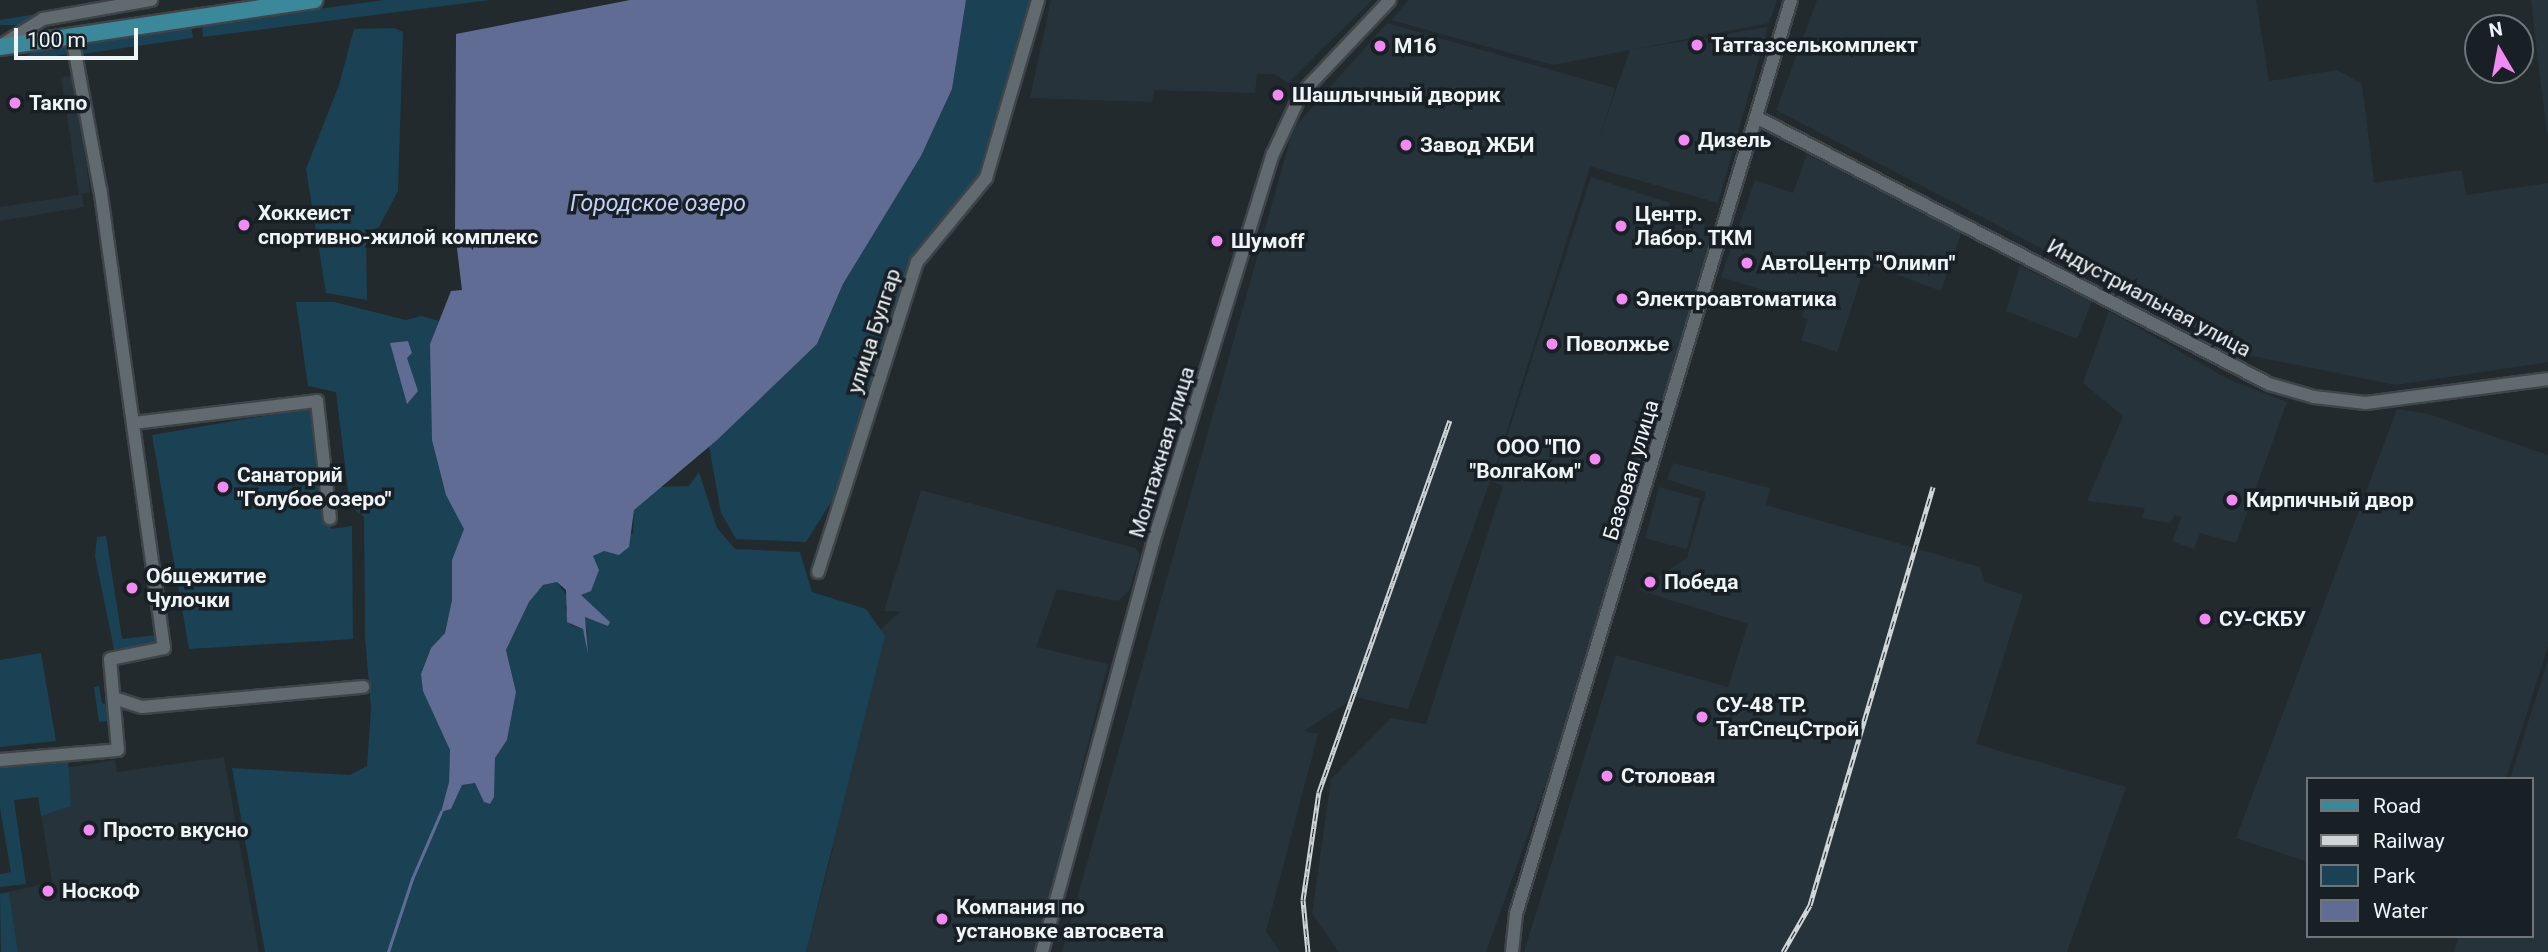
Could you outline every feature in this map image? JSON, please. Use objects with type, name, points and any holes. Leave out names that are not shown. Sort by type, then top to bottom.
[{"type":"main road","points":[[0,47],[315,0]]},
{"type":"street","points":[[0,47],[43,19],[151,0]]},
{"type":"street","name":"улица Булгар","points":[[818,572],[916,262],[986,178],[1038,0]]},
{"type":"street","name":"Монтажная улица","points":[[1042,952],[1153,543],[1273,154],[1301,94],[1390,0]]},
{"type":"street","name":"Базовая улица","points":[[1512,952],[1516,914],[1758,118],[1791,0]]},
{"type":"street","points":[[0,760],[118,750],[110,659],[164,648],[100,189],[72,37]]},
{"type":"street","name":"Индустриальная улица","points":[[1758,118],[2269,384],[2314,397],[2365,403],[2548,379]]},
{"type":"street","points":[[133,423],[317,401],[330,518]]},
{"type":"street","points":[[114,698],[142,707],[363,687]]},
{"type":"shaded area","points":[[1051,0],[1372,0],[1288,83],[1274,74],[1257,74],[1255,93],[1154,90],[1152,102],[1030,98]]},
{"type":"shaded area","points":[[1409,0],[1777,0],[1769,23],[1553,65],[1391,20]]},
{"type":"shaded area","points":[[1817,0],[2256,0],[2269,81],[2337,70],[2362,84],[2374,183],[2462,170],[2466,195],[2548,183],[2548,362],[2396,385],[2247,355],[1776,110]]},
{"type":"shaded area","points":[[2531,0],[2548,0],[2548,138],[2534,14]]},
{"type":"shaded area","name":"Завод ЖБИ","points":[[1387,23],[1615,88],[1497,462],[1408,709],[1356,697],[1304,731],[1318,734],[1266,931],[1280,952],[1062,952],[1293,129]]},
{"type":"shaded area","points":[[1768,27],[1718,203],[1589,166],[1630,50]]},
{"type":"shaded area","points":[[75,75],[90,192],[82,194],[84,207],[0,221],[0,207],[79,195],[61,77]]},
{"type":"shaded area","points":[[1807,154],[1961,233],[1941,291],[1866,263],[1837,352],[1801,340],[1808,319],[1802,317],[1806,303],[1721,277],[1755,180],[1793,193]]},
{"type":"shaded area","points":[[1591,177],[1670,203],[1668,213],[1715,228],[1553,764],[1486,952],[1339,952],[1312,914],[1331,779],[1391,718],[1426,724],[1503,486],[1492,482]]},
{"type":"shaded area","points":[[2020,266],[2092,301],[2077,339],[2006,311]]},
{"type":"shaded area","points":[[2109,311],[2230,380],[2287,402],[2236,543],[2200,533],[2194,549],[2172,541],[2182,517],[2175,515],[2170,523],[2142,518],[2145,508],[2087,501],[2123,416],[2083,383]]},
{"type":"shaded area","points":[[2397,409],[2428,414],[2548,455],[2548,646],[2507,777],[2306,777],[2306,861],[2236,838]]},
{"type":"shaded area","name":"СУ-48 ТР. ТатСпецСтрой","points":[[1673,463],[1770,488],[1766,505],[1980,567],[1985,582],[2023,595],[1976,744],[2126,787],[2067,952],[1524,952],[1616,655],[1728,687],[1748,624],[1638,590],[1687,558],[1706,492],[1667,479]]},
{"type":"shaded area","points":[[1659,487],[1701,498],[1687,549],[1645,538]]},
{"type":"shaded area","points":[[921,490],[1135,548],[1140,555],[1129,591],[1118,601],[1057,589],[1036,647],[1108,664],[1036,952],[806,952],[833,849],[827,836],[881,629],[901,611],[884,611]]},
{"type":"shaded area","points":[[2548,660],[2548,952],[2454,952],[2458,938],[2534,938],[2534,777],[2511,777]]},
{"type":"shaded area","points":[[224,757],[259,952],[18,952],[9,892],[52,882],[37,788],[66,768],[115,760],[117,772]]},
{"type":"green space","points":[[384,0],[490,0],[203,37],[202,25]]},
{"type":"green space","points":[[966,0],[1035,0],[979,183],[915,258],[845,480],[806,542],[736,539],[721,513],[709,446],[817,344],[843,284],[921,156],[952,89]]},
{"type":"green space","points":[[48,12],[21,25],[0,25],[0,20]]},
{"type":"green space","points":[[191,26],[193,38],[82,54],[81,44]]},
{"type":"green space","points":[[394,28],[403,32],[398,191],[379,227],[366,233],[367,300],[326,293],[306,169],[339,85],[354,29]]},
{"type":"green space","points":[[67,45],[69,54],[20,61],[35,50]]},
{"type":"green space","points":[[296,302],[334,302],[406,320],[421,316],[439,321],[430,344],[465,529],[452,560],[452,600],[445,633],[431,648],[421,674],[450,750],[449,782],[441,812],[451,809],[462,785],[475,783],[481,793],[493,797],[495,758],[507,740],[516,692],[506,650],[529,602],[543,585],[557,582],[569,599],[565,607],[571,625],[583,629],[588,637],[584,617],[610,622],[580,595],[593,556],[633,533],[634,510],[655,487],[689,486],[699,472],[717,528],[735,549],[800,552],[812,592],[866,609],[885,636],[806,952],[265,952],[232,768],[350,775],[367,766],[371,708],[365,637],[364,517],[350,506],[336,392],[308,386]]},
{"type":"green space","points":[[317,407],[331,529],[352,526],[353,639],[189,649],[152,435]]},
{"type":"green space","points":[[106,536],[122,639],[156,635],[158,646],[115,654],[95,556],[97,537]]},
{"type":"green space","points":[[41,653],[56,741],[0,747],[0,660]]},
{"type":"green space","points":[[99,686],[102,703],[109,705],[110,721],[99,722],[94,687]]},
{"type":"green space","points":[[68,759],[71,806],[41,816],[38,797],[14,800],[26,884],[0,887],[0,874],[11,872],[0,808],[0,766]]},
{"type":"green space","points":[[9,892],[18,952],[1,952],[0,894]]},
{"type":"water","name":"Городское озеро","points":[[630,0],[966,0],[952,89],[921,156],[843,284],[817,344],[717,440],[634,510],[629,547],[619,555],[604,551],[593,556],[599,570],[591,591],[581,595],[610,622],[608,626],[585,617],[588,654],[583,629],[567,622],[566,590],[557,582],[543,585],[529,602],[506,650],[516,692],[507,740],[495,758],[494,797],[490,804],[484,802],[475,783],[462,785],[451,809],[441,812],[449,782],[450,750],[423,691],[421,674],[431,648],[445,633],[452,600],[452,560],[464,529],[446,495],[432,440],[430,344],[451,291],[462,290],[455,232],[456,34]]},
{"type":"water","points":[[408,341],[412,353],[407,358],[418,391],[407,404],[390,343]]},
{"type":"waterway","points":[[388,952],[412,879],[441,812]]},
{"type":"railway","points":[[1308,952],[1303,900],[1319,792],[1450,420]]},
{"type":"railway","points":[[1783,952],[1810,905],[1933,487]]},
{"type":"place","name":"Татгазселькомплект","points":[[1697,45]]},
{"type":"place","name":"М16","points":[[1380,46]]},
{"type":"place","name":"Шашлычный дворик","points":[[1278,95]]},
{"type":"place","name":"Такпо","points":[[15,103]]},
{"type":"place","name":"Дизель","points":[[1684,140]]},
{"type":"place","name":"Завод ЖБИ","points":[[1406,145]]},
{"type":"place","name":"Хоккеист спортивно-жилой комплекс","points":[[244,225]]},
{"type":"place","name":"Центр. Лабор. ТКМ","points":[[1621,226]]},
{"type":"place","name":"Шумоff","points":[[1217,241]]},
{"type":"place","name":"АвтоЦентр \"Олимп\"","points":[[1747,263]]},
{"type":"place","name":"Электроавтоматика","points":[[1622,299]]},
{"type":"place","name":"Поволжье","points":[[1552,344]]},
{"type":"place","name":"ООО \"ПО \"ВолгаКом\"","points":[[1595,459]]},
{"type":"place","name":"Санаторий \"Голубое озеро\"","points":[[223,487]]},
{"type":"place","name":"Кирпичный двор","points":[[2232,500]]},
{"type":"place","name":"Победа","points":[[1650,582]]},
{"type":"place","name":"Общежитие Чулочки","points":[[132,588]]},
{"type":"place","name":"СУ-СКБУ","points":[[2205,619]]},
{"type":"place","name":"СУ-48 ТР. ТатСпецСтрой","points":[[1702,717]]},
{"type":"place","name":"Столовая","points":[[1607,776]]},
{"type":"place","name":"Просто вкусно","points":[[89,830]]},
{"type":"place","name":"НоскоФ","points":[[48,891]]},
{"type":"place","name":"Компания по установке автосвета","points":[[942,919]]}]
